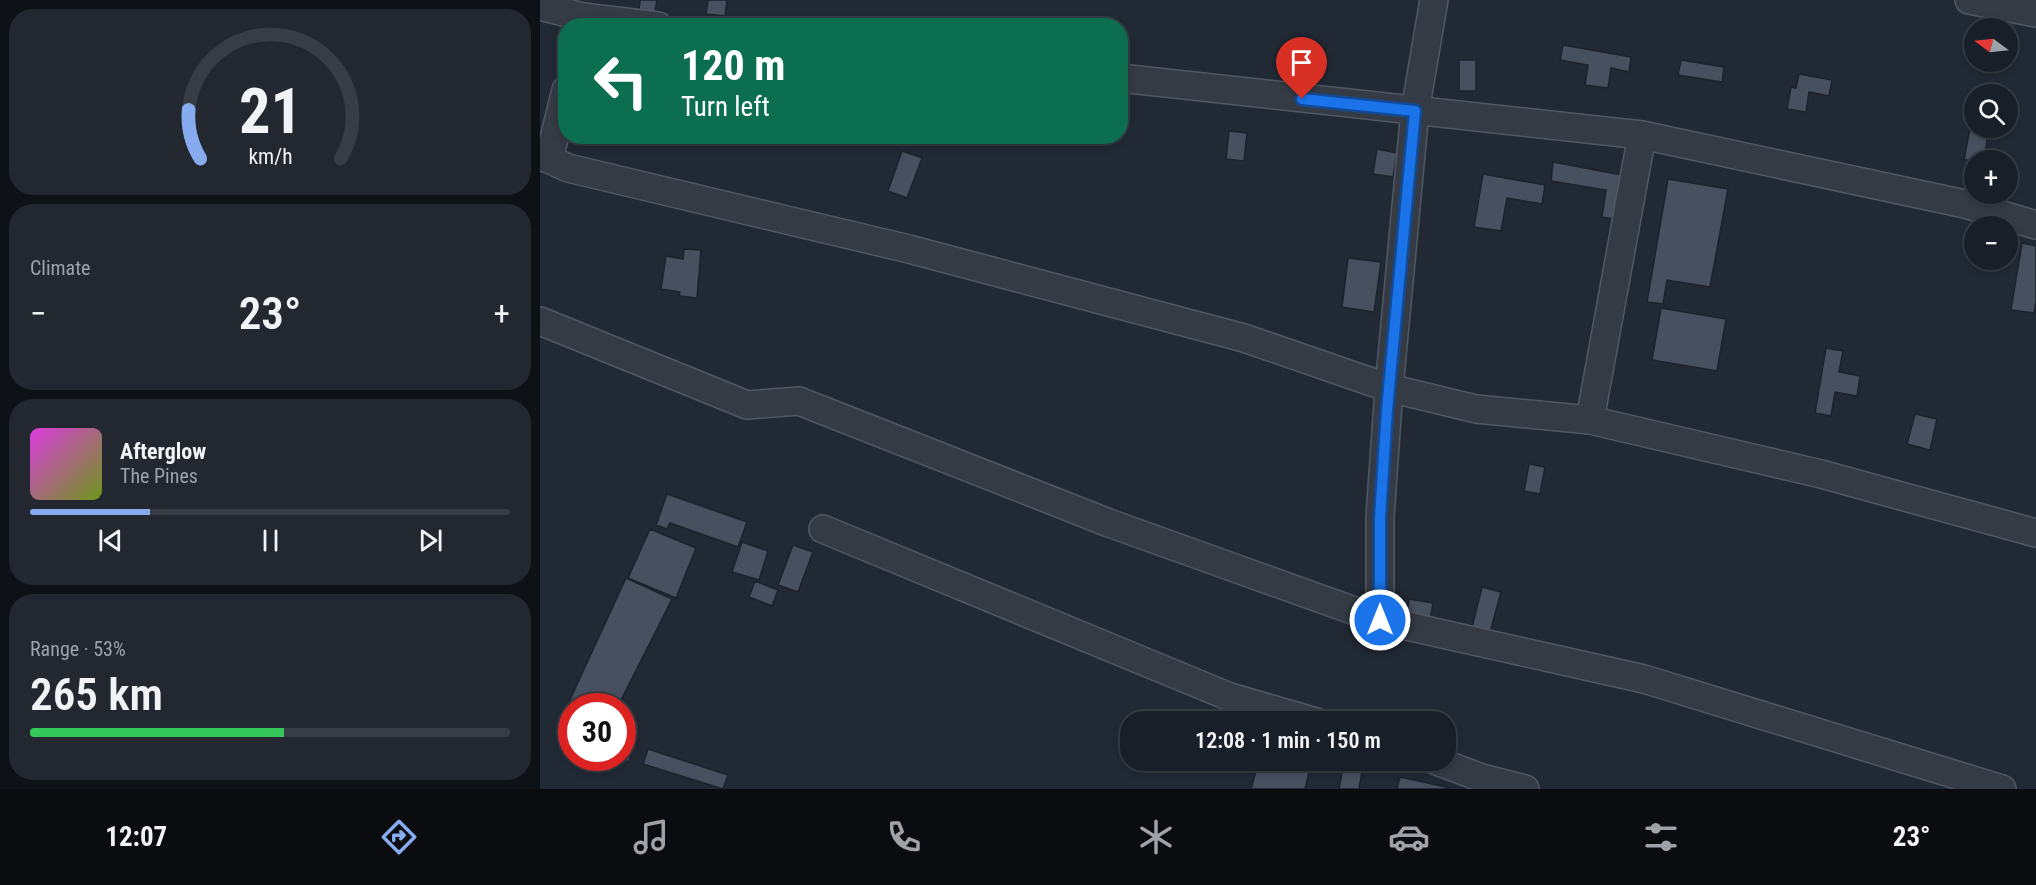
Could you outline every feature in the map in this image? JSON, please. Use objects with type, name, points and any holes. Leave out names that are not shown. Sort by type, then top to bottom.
[{"type":"street","points":[[1380,620],[1380,517],[1389,388],[1415,111],[1434,0]]},
{"type":"street","points":[[1969,0],[2036,13]]},
{"type":"street","points":[[540,6],[607,18]]},
{"type":"street","points":[[1128,79],[1641,135],[1965,204],[2036,225]]},
{"type":"street","points":[[558,116],[545,158],[568,168],[909,249],[1232,335],[1389,388],[1476,409],[1590,420],[1821,474],[2036,533]]},
{"type":"street","points":[[1590,420],[1641,135]]},
{"type":"street","points":[[540,321],[747,405],[799,401],[1109,522],[1380,620],[1644,679],[2002,789]]},
{"type":"street","points":[[823,529],[1230,697],[1278,711]]},
{"type":"street","points":[[1456,768],[1482,778],[1525,789]]},
{"type":"building","points":[[640,0],[657,0],[655,12],[639,10]]},
{"type":"building","points":[[708,0],[727,0],[725,16],[706,14]]},
{"type":"building","points":[[1563,45],[1631,57],[1629,72],[1611,68],[1608,88],[1585,85],[1588,65],[1560,60]]},
{"type":"building","points":[[1303,55],[1320,58],[1313,87],[1297,84]]},
{"type":"building","points":[[1459,60],[1476,60],[1476,91],[1459,91]]},
{"type":"building","points":[[1681,60],[1724,67],[1722,82],[1678,75]]},
{"type":"building","points":[[1799,74],[1832,80],[1829,96],[1809,92],[1806,112],[1787,109],[1791,87],[1796,88]]},
{"type":"building","points":[[1229,131],[1247,133],[1244,161],[1226,159]]},
{"type":"building","points":[[1968,138],[1987,138],[1986,150],[1966,150]]},
{"type":"building","points":[[1377,149],[1397,153],[1393,177],[1373,174]]},
{"type":"building","points":[[902,151],[922,158],[907,198],[888,191]]},
{"type":"building","points":[[1553,162],[1622,175],[1614,219],[1602,217],[1606,190],[1551,181]]},
{"type":"building","points":[[1483,174],[1545,185],[1542,204],[1507,198],[1501,231],[1474,227]]},
{"type":"building","points":[[1668,179],[1728,189],[1710,287],[1667,280],[1663,304],[1647,302]]},
{"type":"building","points":[[2022,243],[2036,246],[2034,313],[2011,310]]},
{"type":"building","points":[[684,249],[701,250],[697,298],[679,296],[680,292],[661,289],[666,256],[683,259]]},
{"type":"building","points":[[1348,258],[1381,262],[1374,312],[1342,307]]},
{"type":"building","points":[[1661,308],[1726,319],[1717,371],[1652,360]]},
{"type":"building","points":[[1826,348],[1843,351],[1839,372],[1860,376],[1857,396],[1835,392],[1831,416],[1815,413]]},
{"type":"building","points":[[1915,414],[1937,419],[1930,450],[1907,444]]},
{"type":"building","points":[[1529,464],[1545,467],[1540,494],[1524,491]]},
{"type":"building","points":[[667,494],[747,522],[738,547],[670,523],[667,529],[656,525]]},
{"type":"building","points":[[650,529],[696,548],[676,598],[628,578]]},
{"type":"building","points":[[742,542],[768,551],[759,580],[732,572]]},
{"type":"building","points":[[793,545],[813,552],[798,592],[778,585]]},
{"type":"building","points":[[626,578],[672,599],[625,693],[573,693]]},
{"type":"building","points":[[755,581],[778,590],[772,606],[749,597]]},
{"type":"building","points":[[1482,587],[1501,592],[1489,636],[1471,631]]},
{"type":"building","points":[[1409,599],[1433,603],[1430,621],[1406,617]]},
{"type":"building","points":[[648,749],[728,775],[723,789],[643,764]]},
{"type":"building","points":[[1256,771],[1309,771],[1305,789],[1251,789]]},
{"type":"building","points":[[1342,771],[1362,771],[1359,789],[1339,789]]},
{"type":"building","points":[[1400,777],[1450,788],[1450,789],[1397,789]]},
{"type":"route","points":[[1302,99],[1415,111],[1387,410],[1380,517],[1380,620]]}]
